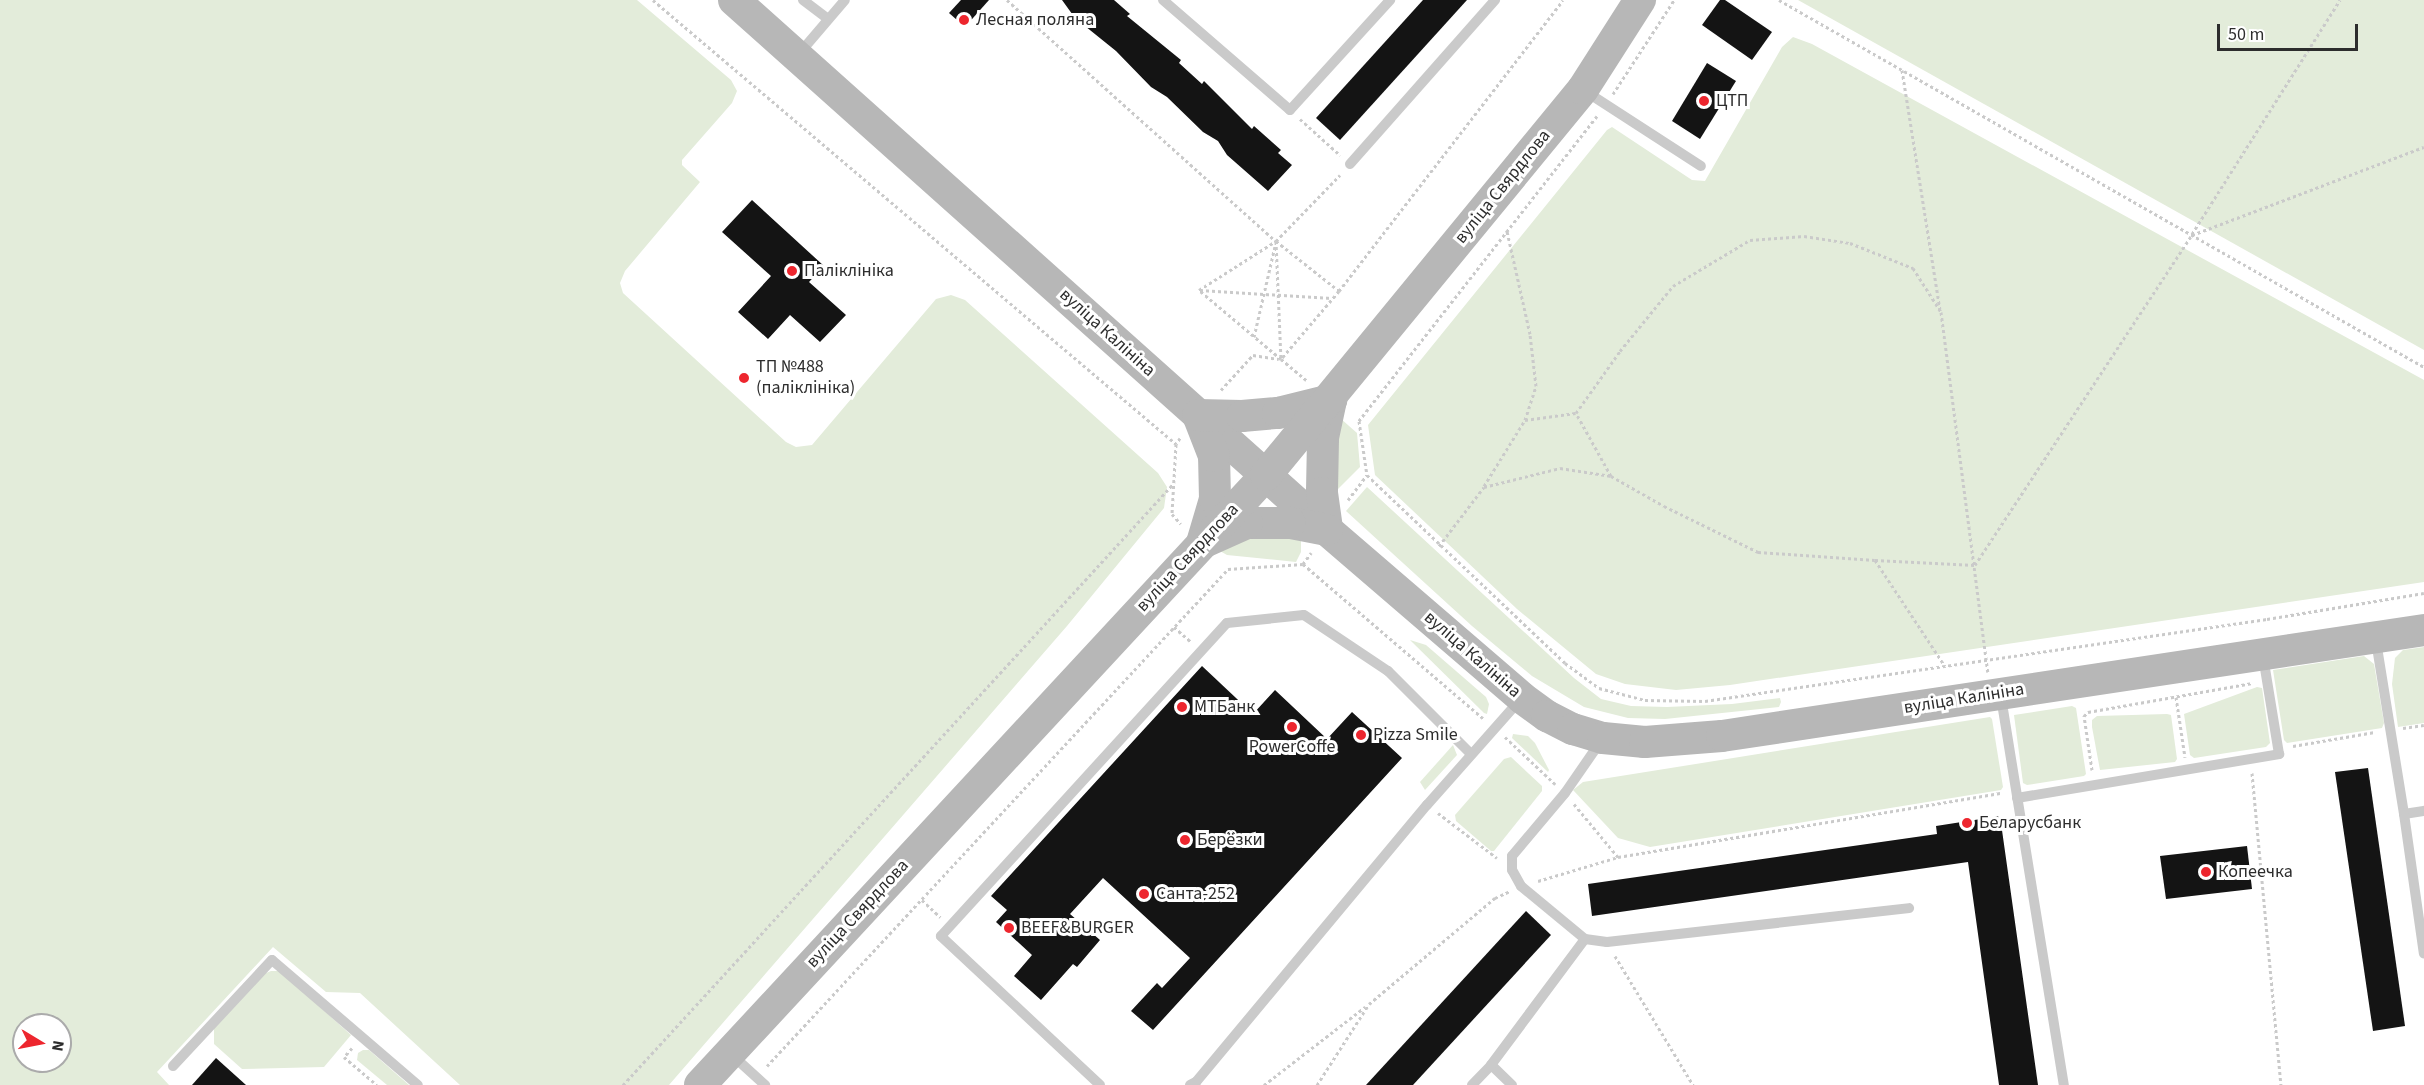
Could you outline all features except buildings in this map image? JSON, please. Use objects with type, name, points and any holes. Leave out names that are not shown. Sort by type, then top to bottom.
[{"type":"main road","name":"вуліца Калініна","points":[[734,0],[1327,530],[1521,698],[1556,720],[1603,738],[1645,742],[1722,736],[2000,693],[2265,668],[2376,638],[2424,630]]},
{"type":"main road","name":"вуліца Свярдлова","points":[[700,1085],[1191,533],[1266,475],[1319,390],[1594,97],[1640,0]]},
{"type":"main road","points":[[1319,390],[1323,439],[1322,492],[1327,530],[1290,523],[1247,523],[1191,533],[1215,499],[1214,456],[1199,415],[1242,416],[1278,413],[1319,390]]},
{"type":"lane","points":[[803,0],[828,19]]},
{"type":"lane","points":[[798,55],[845,0]]},
{"type":"lane","points":[[1163,0],[1290,110],[1390,0]]},
{"type":"lane","points":[[1350,164],[1495,0]]},
{"type":"lane","points":[[1594,97],[1701,166]]},
{"type":"lane","points":[[1100,1085],[941,936],[1227,623],[1304,615],[1388,671],[1471,754]]},
{"type":"lane","points":[[2376,638],[2424,954]]},
{"type":"lane","points":[[2017,794],[2279,754],[2265,668]]},
{"type":"lane","points":[[2000,693],[2064,1085]]},
{"type":"lane","points":[[1190,1085],[1203,1073],[1427,805],[1521,698]]},
{"type":"lane","points":[[1603,738],[1564,793],[1512,856],[1512,870],[1521,886],[1585,939],[1607,942],[1909,908]]},
{"type":"lane","points":[[2404,814],[2424,811]]},
{"type":"lane","points":[[1472,1085],[1491,1065],[1585,939]]},
{"type":"lane","points":[[173,1066],[272,960],[418,1085]]},
{"type":"lane","points":[[730,1052],[761,1081]]},
{"type":"lane","points":[[1491,1065],[1512,1085]]},
{"type":"path","points":[[653,0],[1176,444]]},
{"type":"path","points":[[1006,0],[1276,241],[1339,291]]},
{"type":"path","points":[[1281,359],[1339,291],[1563,0]]},
{"type":"path","points":[[1674,0],[1594,97],[1507,231],[1359,421],[1367,475],[1439,546],[1565,663],[1599,688],[1645,700],[1705,701],[1986,661],[2424,593]]},
{"type":"path","points":[[1779,0],[2424,367]]},
{"type":"path","points":[[1976,565],[2192,235],[2340,0]]},
{"type":"path","points":[[1902,70],[1941,312],[1976,565],[1986,661]]},
{"type":"path","points":[[1199,290],[1276,241],[1350,164],[1290,110]]},
{"type":"path","points":[[2192,235],[2424,147]]},
{"type":"path","points":[[1439,546],[1484,487],[1525,420],[1536,386],[1530,334],[1507,231]]},
{"type":"path","points":[[1525,420],[1576,414],[1620,351],[1673,286],[1750,240],[1804,236],[1850,243],[1913,268],[1941,312]]},
{"type":"path","points":[[1254,337],[1276,241]]},
{"type":"path","points":[[1276,241],[1281,359]]},
{"type":"path","points":[[1199,290],[1332,298]]},
{"type":"path","points":[[1199,290],[1319,390]]},
{"type":"path","points":[[1191,533],[1172,514],[1176,444],[1253,355],[1281,359]]},
{"type":"path","points":[[1576,414],[1611,476]]},
{"type":"path","points":[[1484,487],[1560,468],[1611,476],[1664,506],[1758,552],[1976,565]]},
{"type":"path","points":[[1303,564],[1367,475]]},
{"type":"path","points":[[623,1085],[1174,483]]},
{"type":"path","points":[[1875,560],[1945,666]]},
{"type":"path","points":[[761,1081],[922,900],[1228,569],[1303,564],[1494,728],[1564,793],[1618,856]]},
{"type":"path","points":[[1174,627],[1202,652]]},
{"type":"path","points":[[2093,778],[2084,716],[2088,712],[2176,697],[2265,668]]},
{"type":"path","points":[[2176,697],[2186,763]]},
{"type":"path","points":[[2277,748],[2424,725]]},
{"type":"path","points":[[2250,759],[2281,1085]]},
{"type":"path","points":[[1264,1085],[1369,1004],[1495,898],[1521,886],[1618,856],[2017,794]]},
{"type":"path","points":[[1427,805],[1512,870]]},
{"type":"path","points":[[922,900],[950,926]]},
{"type":"path","points":[[1607,942],[1693,1085]]},
{"type":"path","points":[[1317,1085],[1369,1004]]},
{"type":"path","points":[[363,1036],[344,1057],[377,1085]]},
{"type":"green space","points":[[0,0],[637,0],[731,80],[737,91],[732,103],[682,160],[682,165],[700,182],[625,271],[620,283],[623,293],[786,442],[796,447],[812,445],[936,299],[951,295],[965,300],[1158,473],[1167,487],[1164,508],[1067,626],[669,1085],[460,1085],[360,993],[326,992],[273,947],[157,1072],[169,1085],[0,1085]]},
{"type":"green space","points":[[1798,0],[2424,0],[2424,350]]},
{"type":"green space","points":[[1793,37],[1812,44],[2424,380],[2424,582],[1730,685],[1676,690],[1625,684],[1596,674],[1517,609],[1375,475],[1368,425],[1607,130],[1612,127],[1692,180],[1705,181],[1782,47]]},
{"type":"green space","points":[[1340,418],[1357,433],[1360,467],[1336,491],[1336,427]]},
{"type":"green space","points":[[1367,487],[1574,678],[1601,699],[1631,706],[1667,707],[1732,704],[1780,698],[1779,707],[1665,719],[1628,718],[1584,707],[1532,676],[1472,626],[1346,511]]},
{"type":"green space","points":[[1285,534],[1301,541],[1301,552],[1296,562],[1227,555],[1220,551],[1227,540]]},
{"type":"green space","points":[[1410,640],[1426,645],[1486,697],[1489,704],[1487,714],[1484,713]]},
{"type":"green space","points":[[2424,647],[2424,723],[2398,727],[2392,684],[2395,658],[2403,650]]},
{"type":"green space","points":[[2364,656],[2374,664],[2384,723],[2382,728],[2287,743],[2284,740],[2273,670]]},
{"type":"green space","points":[[2257,687],[2262,688],[2270,743],[2266,747],[2194,758],[2190,755],[2184,714]]},
{"type":"green space","points":[[2072,706],[2076,708],[2086,774],[2027,785],[2023,783],[2014,715]]},
{"type":"green space","points":[[2171,715],[2177,759],[2175,762],[2100,770],[2092,720],[2097,716]]},
{"type":"green space","points":[[1990,717],[2003,787],[2001,790],[1650,847],[1618,838],[1573,790],[1583,782]]},
{"type":"green space","points":[[1513,734],[1528,736],[1535,743],[1548,772],[1512,738]]},
{"type":"green space","points":[[1453,745],[1457,755],[1425,790],[1420,782]]},
{"type":"green space","points":[[1511,757],[1542,786],[1542,791],[1494,851],[1491,851],[1456,821],[1455,815],[1504,759]]},
{"type":"green space","points":[[271,971],[280,971],[351,1035],[324,1067],[242,1069],[214,1044],[214,1024],[261,975]]},
{"type":"green space","points":[[369,1050],[409,1085],[387,1085],[357,1060],[358,1053]]},
{"type":"place","name":"Лесная поляна","points":[[964,20]]},
{"type":"place","name":"ЦТП","points":[[1704,101]]},
{"type":"place","name":"Паліклініка","points":[[792,271]]},
{"type":"place","name":"ТП №488 (паліклініка)","points":[[744,378]]},
{"type":"place","name":"МТБанк","points":[[1182,707]]},
{"type":"place","name":"PowerCoffe","points":[[1292,727]]},
{"type":"place","name":"Pizza Smile","points":[[1361,735]]},
{"type":"place","name":"Беларусбанк","points":[[1967,823]]},
{"type":"place","name":"Берёзки","points":[[1185,840]]},
{"type":"place","name":"Копеечка","points":[[2206,872]]},
{"type":"place","name":"Санта-252","points":[[1144,894]]},
{"type":"place","name":"BEEF&BURGER","points":[[1009,928]]}]
